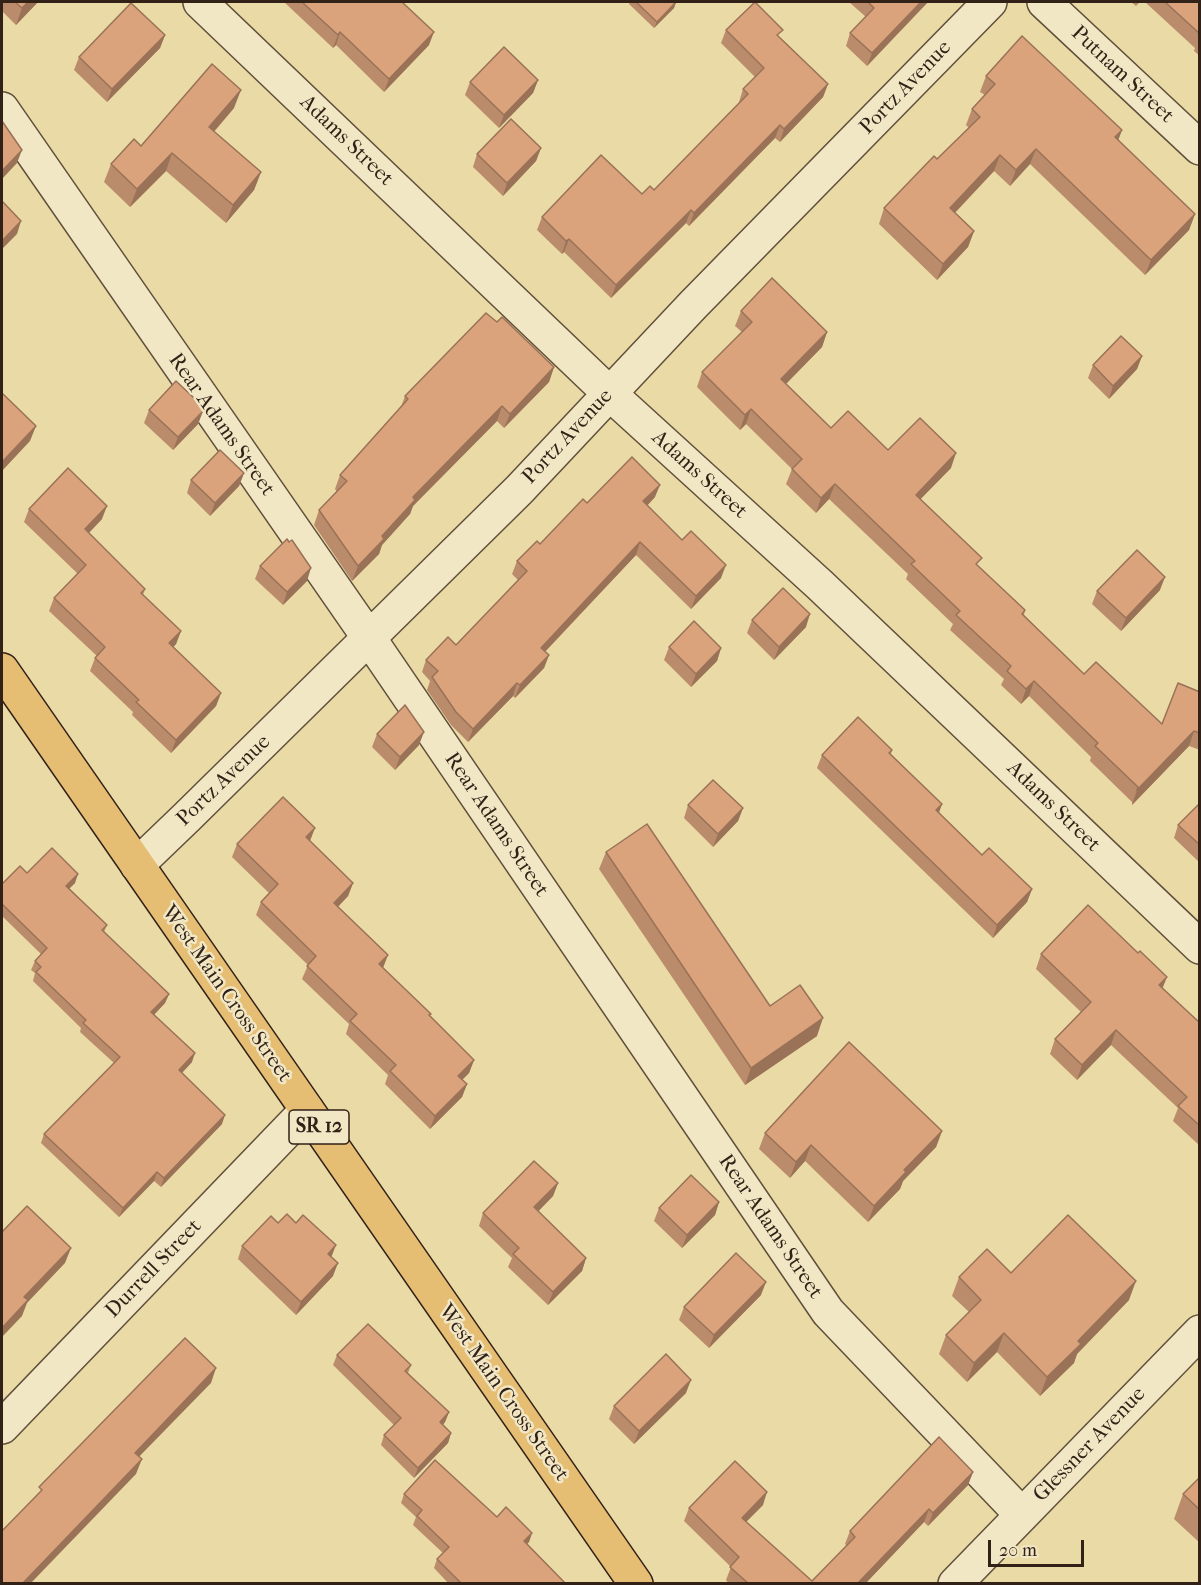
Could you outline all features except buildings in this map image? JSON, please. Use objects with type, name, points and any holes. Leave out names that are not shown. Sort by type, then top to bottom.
[{"type":"highway","name":"West Main Cross Street","points":[[2,670],[636,1584]]},
{"type":"street","name":"Adams Street","points":[[200,2],[609,393],[820,585],[1200,947]]},
{"type":"street","name":"Portz Avenue","points":[[137,865],[519,490],[693,304],[990,2]]},
{"type":"street","name":"Putnam Street","points":[[1044,2],[1200,148]]},
{"type":"street","name":"Rear Adams Street","points":[[2,109],[369,638],[828,1312],[1022,1515]]},
{"type":"street","name":"Durrell Street","points":[[2,1427],[307,1110]]},
{"type":"street","name":"Glessner Avenue","points":[[955,1584],[1200,1332]]}]
